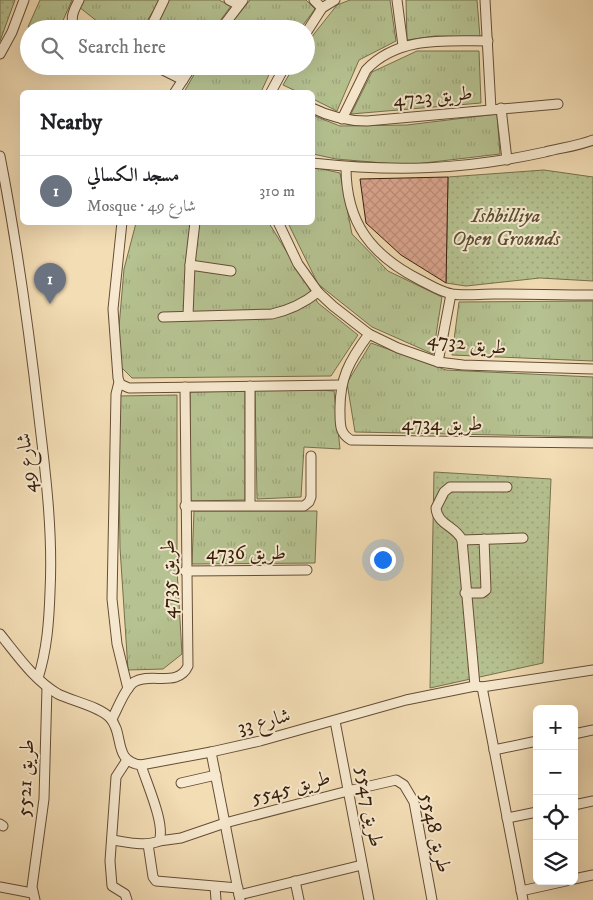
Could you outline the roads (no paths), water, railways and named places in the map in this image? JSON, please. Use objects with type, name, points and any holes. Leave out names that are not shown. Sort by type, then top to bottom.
[{"type":"street","points":[[0,54],[12,32],[24,0]]},
{"type":"street","points":[[72,20],[72,14],[78,0]]},
{"type":"street","points":[[154,20],[164,0]]},
{"type":"street","points":[[228,20],[241,2],[229,0]]},
{"type":"street","points":[[314,0],[322,8]]},
{"type":"street","points":[[314,20],[322,8],[335,0]]},
{"type":"street","points":[[397,0],[403,46]]},
{"type":"street","points":[[485,0],[491,109]]},
{"type":"street","points":[[342,119],[366,70],[403,46],[434,42],[488,41]]},
{"type":"street","points":[[173,75],[183,80]]},
{"type":"street","points":[[176,90],[186,75]]},
{"type":"street","points":[[275,90],[281,75]]},
{"type":"street","name":"طريق 4723","points":[[315,110],[326,115],[342,119],[367,121],[558,104]]},
{"type":"street","points":[[501,108],[507,160]]},
{"type":"street","points":[[315,163],[384,170],[449,168],[507,160],[593,140]]},
{"type":"street","name":"شارع 49","points":[[0,156],[26,308],[50,520],[50,608],[45,653],[38,678]]},
{"type":"street","points":[[346,167],[346,186],[349,204],[356,221],[365,237],[382,256],[404,272],[451,294],[593,295]]},
{"type":"street","points":[[122,225],[113,309],[118,378],[120,382],[129,388],[341,385]]},
{"type":"street","points":[[188,316],[190,265],[195,225]]},
{"type":"street","name":"طريق 4732","points":[[279,225],[298,264],[318,292],[369,334],[398,348],[438,362],[463,365],[593,370]]},
{"type":"street","points":[[190,265],[232,271]]},
{"type":"street","points":[[163,317],[272,314],[304,303],[318,292]]},
{"type":"street","points":[[438,362],[451,294]]},
{"type":"street","name":"طريق 4734","points":[[369,334],[349,363],[341,385],[339,401],[340,426],[346,437],[351,440],[593,443]]},
{"type":"street","points":[[112,720],[128,689],[117,644],[112,599],[116,394],[120,382]]},
{"type":"street","points":[[250,386],[250,505]]},
{"type":"street","name":"طريق 4735","points":[[128,689],[137,681],[174,678],[186,671],[189,661],[185,571],[185,387]]},
{"type":"street","points":[[185,506],[304,506],[311,497],[311,456]]},
{"type":"street","points":[[506,487],[453,486],[445,490],[437,504],[437,515],[442,521],[456,530],[462,540],[465,593],[478,687],[494,750],[522,895],[553,885]]},
{"type":"street","points":[[462,540],[523,538]]},
{"type":"street","points":[[465,593],[482,593],[486,590],[484,539]]},
{"type":"street","name":"طريق 4736","points":[[185,571],[307,570]]},
{"type":"street","points":[[0,634],[20,659],[47,687],[61,695],[103,712],[112,720],[123,754],[132,764],[141,765],[160,824],[161,837],[159,841]]},
{"type":"street","name":"شارع 33","points":[[141,765],[211,752],[335,721],[406,700],[593,670]]},
{"type":"street","name":"طريق 5521","points":[[34,896],[44,799],[47,687]]},
{"type":"street","name":"طريق 5547","points":[[335,721],[369,900]]},
{"type":"street","points":[[578,733],[593,730]]},
{"type":"street","points":[[494,750],[533,742]]},
{"type":"street","points":[[211,752],[239,894]]},
{"type":"street","points":[[127,760],[116,777],[110,861],[112,886],[125,894],[128,900]]},
{"type":"street","points":[[181,783],[216,775]]},
{"type":"street","name":"طريق 5545","points":[[148,844],[181,838],[225,823],[396,780]]},
{"type":"street","name":"طريق 5548","points":[[396,780],[404,785],[414,802],[432,900]]},
{"type":"street","points":[[578,804],[593,801]]},
{"type":"street","points":[[507,818],[533,813]]},
{"type":"street","points":[[112,840],[148,844],[153,877],[156,881],[216,886],[239,894],[362,865]]},
{"type":"street","points":[[578,878],[593,875]]},
{"type":"street","points":[[295,882],[299,900]]},
{"type":"street","points":[[216,886],[216,900]]},
{"type":"street","points":[[0,887],[34,896]]},
{"type":"place","name":"مسجد الكسالي","points":[[50,304]]},
{"type":"park label","name":"Ishbilliya Open Grounds","points":[[506,228]]}]
